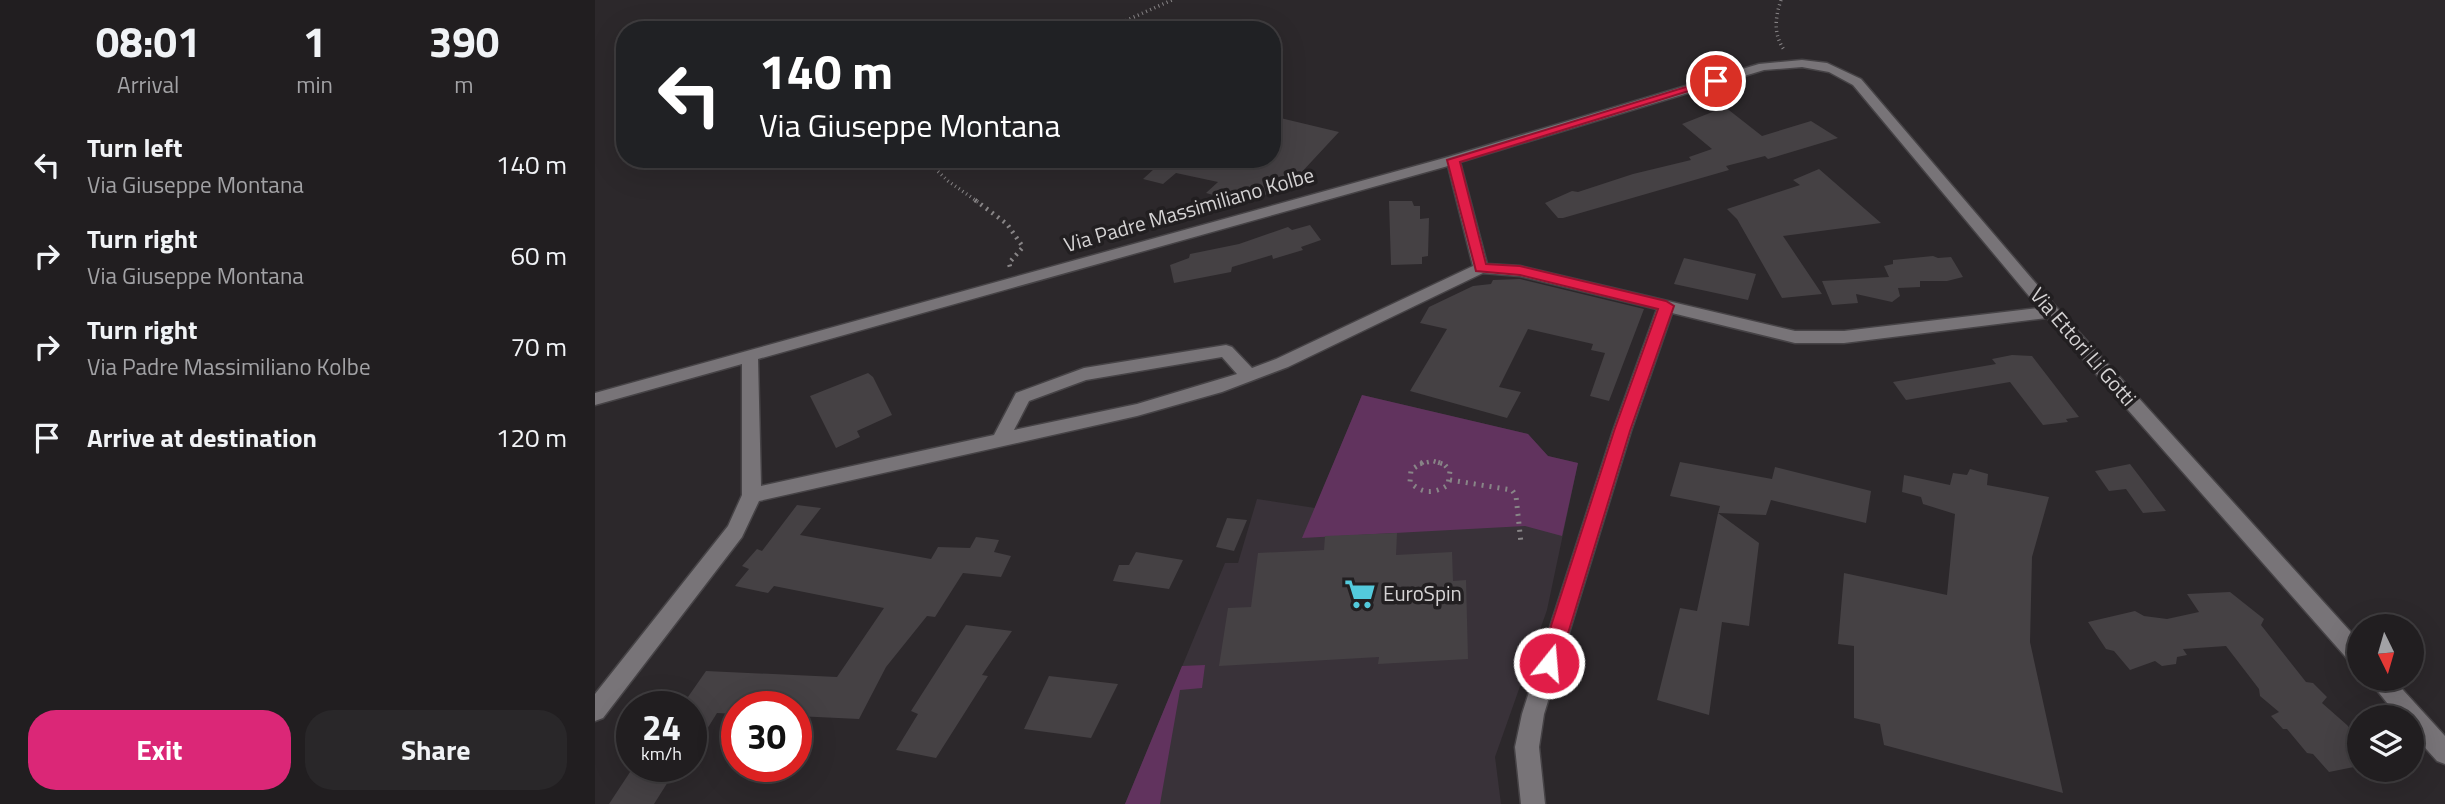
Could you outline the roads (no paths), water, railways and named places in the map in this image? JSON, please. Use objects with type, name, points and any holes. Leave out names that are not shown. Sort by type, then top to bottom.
[{"type":"street","name":"Via Padre Massimiliano Kolbe","points":[[595,399],[1453,160],[1763,67],[1794,62]]},
{"type":"street","name":"Via Ettori Li Gotti","points":[[1794,62],[1832,67],[1857,82],[2051,312],[2347,643]]},
{"type":"street","points":[[1453,160],[1481,268]]},
{"type":"street","points":[[751,495],[1137,410],[1216,388],[1282,363],[1481,268],[1520,271],[1795,337],[1844,337],[2051,312]]},
{"type":"street","points":[[1533,804],[1527,747],[1533,714],[1622,431],[1666,306]]},
{"type":"street","points":[[1001,438],[1022,397],[1084,374],[1226,351],[1249,376]]},
{"type":"street","points":[[595,710],[735,531],[751,495],[750,356]]},
{"type":"street","points":[[2390,691],[2445,753]]},
{"type":"place","name":"EuroSpin","points":[[1360,594]]}]
